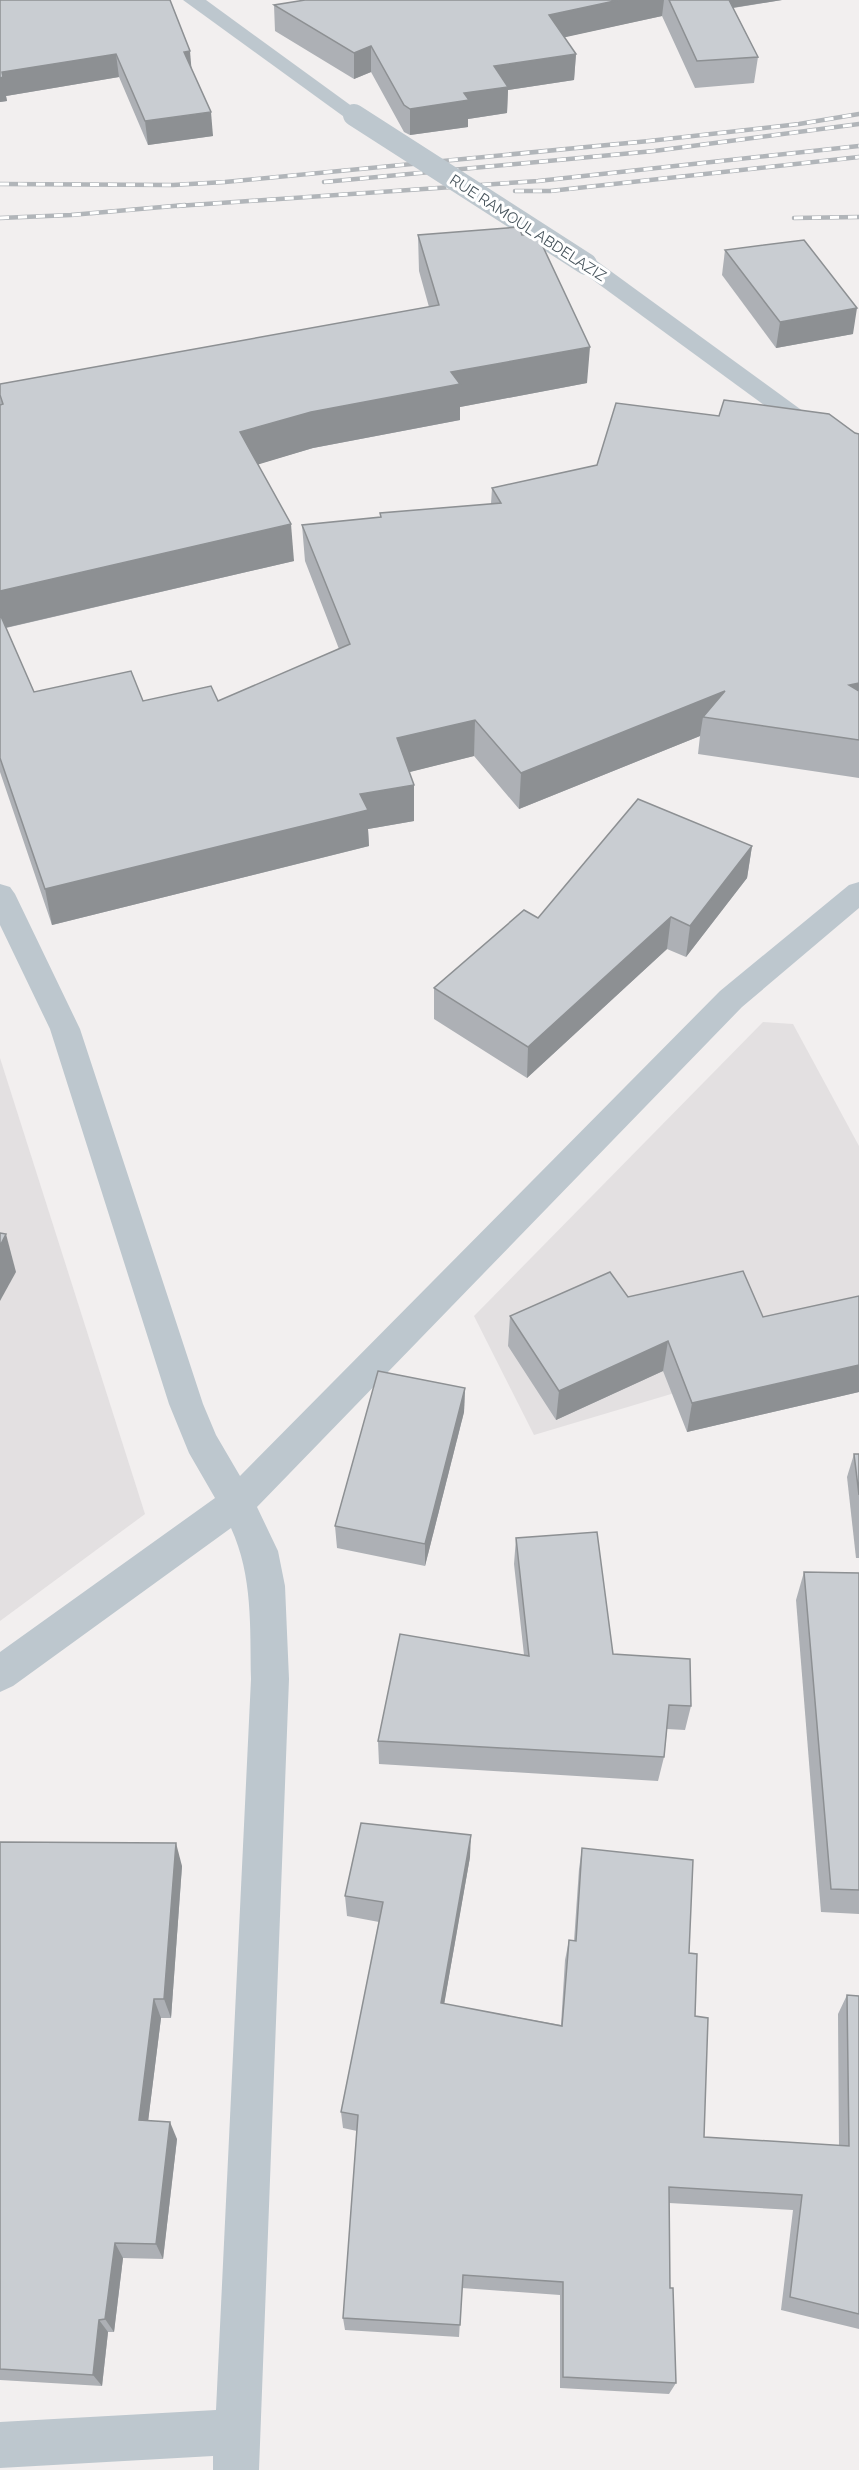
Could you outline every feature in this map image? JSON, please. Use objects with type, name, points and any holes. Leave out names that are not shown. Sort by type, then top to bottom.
[{"type":"street","name":"RUE RAMOUL ABDELAZIZ","points":[[193,0],[354,116],[586,264],[859,463]]},
{"type":"street","points":[[0,1674],[237,1503],[731,999],[859,892]]},
{"type":"street","points":[[0,894],[65,1029],[186,1404],[201,1442],[237,1503],[260,1551],[267,1586],[270,1679],[237,2451],[0,2445]]},
{"type":"shaded area","points":[[763,1022],[793,1024],[859,1146],[859,1338],[534,1435],[474,1316]]},
{"type":"shaded area","points":[[0,1058],[145,1514],[0,1621]]},
{"type":"building","points":[[0,0],[170,0],[190,51],[184,52],[211,112],[145,121],[116,54],[2,72],[3,77],[0,78]]},
{"type":"building","points":[[305,0],[619,0],[549,15],[576,54],[494,66],[508,87],[464,93],[469,100],[410,109],[404,105],[371,46],[354,53],[274,5]]},
{"type":"building","points":[[669,0],[729,0],[758,57],[697,61]]},
{"type":"building","points":[[519,227],[522,235],[537,234],[590,347],[451,372],[460,384],[311,412],[240,432],[291,524],[0,591],[0,405],[3,404],[0,384],[439,305],[418,235]]},
{"type":"building","points":[[804,240],[857,308],[780,322],[725,250]]},
{"type":"building","points":[[724,400],[829,414],[859,434],[859,683],[849,685],[859,691],[859,740],[703,717],[725,691],[521,773],[475,720],[397,738],[414,785],[360,794],[368,810],[45,889],[0,758],[0,614],[34,692],[131,671],[143,701],[211,686],[218,701],[350,644],[302,525],[381,517],[380,513],[501,503],[492,488],[597,465],[616,403],[719,416]]},
{"type":"building","points":[[638,799],[752,846],[690,926],[671,917],[528,1047],[434,988],[524,910],[538,918]]},
{"type":"building","points":[[0,1233],[6,1234],[0,1246]]},
{"type":"building","points":[[743,1271],[763,1317],[859,1296],[859,1365],[692,1403],[668,1341],[559,1391],[510,1316],[610,1272],[628,1297]]},
{"type":"building","points":[[378,1371],[465,1388],[425,1544],[335,1526]]},
{"type":"building","points":[[854,1454],[859,1454],[859,1495]]},
{"type":"building","points":[[597,1532],[613,1654],[690,1659],[691,1706],[669,1705],[664,1757],[378,1741],[400,1634],[529,1656],[516,1538]]},
{"type":"building","points":[[804,1572],[859,1573],[859,1890],[831,1889]]},
{"type":"building","points":[[361,1823],[471,1835],[441,2003],[562,2026],[569,1940],[576,1941],[582,1848],[693,1860],[689,1953],[697,1954],[695,2016],[708,2018],[704,2137],[849,2146],[847,1995],[859,1996],[859,2314],[790,2297],[802,2195],[669,2187],[670,2288],[673,2288],[676,2383],[563,2377],[563,2282],[463,2275],[460,2325],[343,2318],[358,2115],[341,2112],[383,1902],[345,1896]]},
{"type":"building","points":[[0,1842],[176,1843],[164,1999],[154,1999],[139,2120],[170,2122],[156,2244],[115,2243],[105,2319],[99,2320],[93,2375],[0,2369]]},
{"type":"railway","points":[[0,184],[173,185],[225,182],[649,141],[799,124],[859,114]]},
{"type":"railway","points":[[324,182],[654,151],[859,124]]},
{"type":"railway","points":[[177,206],[538,181],[859,146]]},
{"type":"railway","points":[[515,191],[550,191],[859,157]]},
{"type":"railway","points":[[0,218],[71,215],[185,205]]},
{"type":"railway","points":[[794,218],[859,217]]}]
